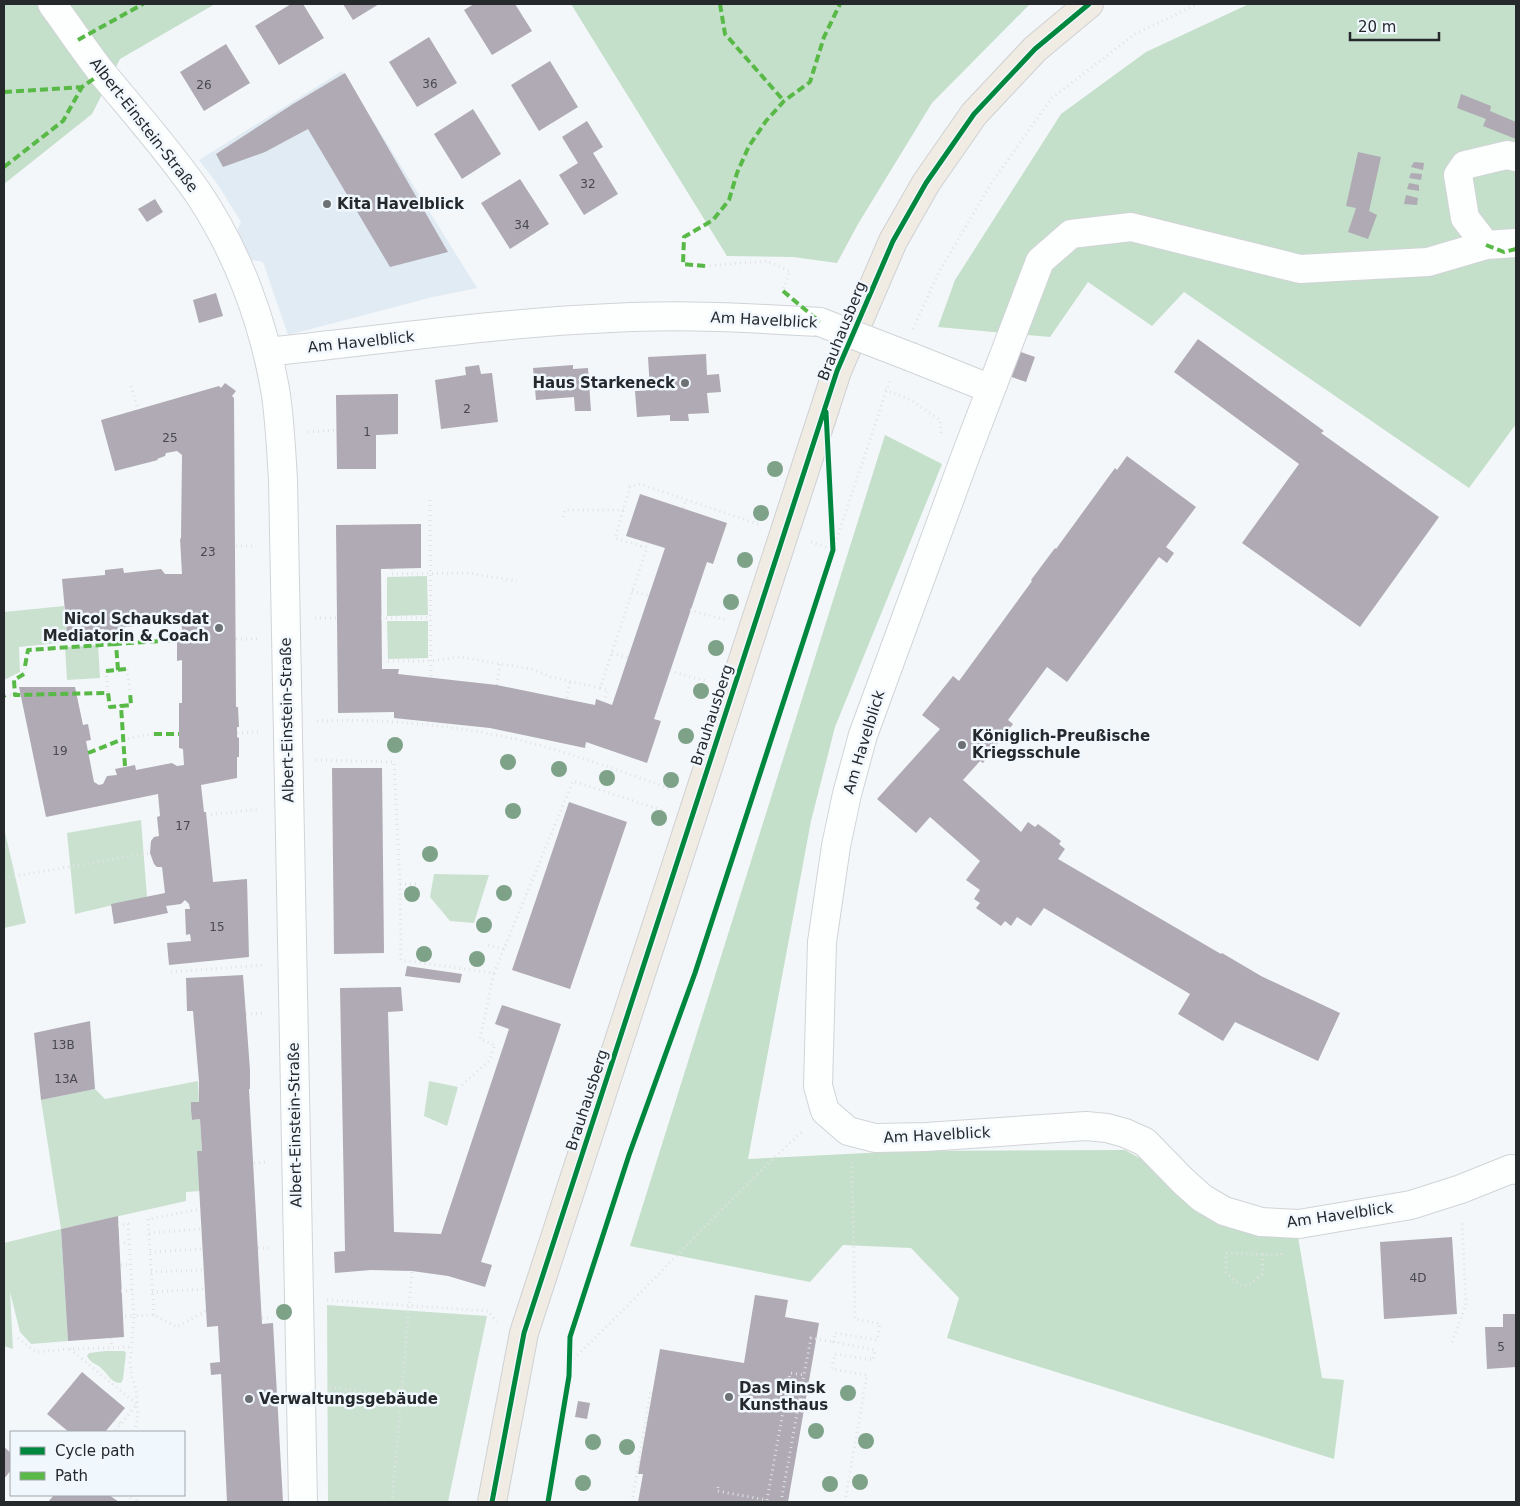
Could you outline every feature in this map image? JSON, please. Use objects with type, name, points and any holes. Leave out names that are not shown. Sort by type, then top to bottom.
[{"type":"main road","name":"Brauhausberg","points":[[492,1502],[524,1333],[837,371],[893,241],[926,183],[974,114],[1034,49],[1089,4]]},
{"type":"street","name":"Albert-Einstein-Straße","points":[[52,4],[102,73],[174,160],[199,194],[221,231],[251,299],[267,352],[275,389],[281,443],[303,1502]]},
{"type":"street","points":[[1486,245],[1465,218],[1458,174],[1464,165],[1507,155],[1516,157]]},
{"type":"street","points":[[991,389],[1040,261],[1071,234],[1131,227],[1300,269],[1428,262],[1486,245],[1516,243]]},
{"type":"street","name":"Am Havelblick","points":[[267,352],[543,322],[612,318],[692,316],[820,322],[991,389],[863,735],[845,802],[836,846],[822,942],[818,1086],[825,1110],[848,1131],[875,1138],[926,1137],[1086,1126],[1107,1128],[1146,1142],[1192,1190],[1213,1205],[1236,1216],[1272,1224],[1299,1224],[1412,1205],[1511,1169],[1516,1170]]},
{"type":"path","points":[[833,550],[885,390],[905,355],[938,272],[987,190],[1052,98],[1134,34],[1198,4]]},
{"type":"path","points":[[705,266],[767,261],[790,271],[783,291]]},
{"type":"path","points":[[131,386],[138,409]]},
{"type":"path","points":[[885,390],[911,400],[940,420],[944,454],[964,460]]},
{"type":"path","points":[[600,688],[647,547],[615,538],[630,488],[640,484],[833,550]]},
{"type":"path","points":[[683,508],[686,499]]},
{"type":"path","points":[[430,500],[431,677]]},
{"type":"path","points":[[563,517],[565,510],[624,510]]},
{"type":"path","points":[[832,531],[833,550]]},
{"type":"path","points":[[641,546],[642,541]]},
{"type":"path","points":[[392,569],[392,574],[468,573],[517,581]]},
{"type":"path","points":[[632,591],[649,596]]},
{"type":"path","points":[[690,610],[719,618]]},
{"type":"path","points":[[381,618],[431,618]]},
{"type":"path","points":[[612,653],[628,658]]},
{"type":"path","points":[[388,661],[431,661],[460,657],[531,669],[551,677],[608,690],[604,702]]},
{"type":"path","points":[[497,685],[500,664]]},
{"type":"path","points":[[24,674],[25,666]]},
{"type":"path","points":[[127,669],[130,692]]},
{"type":"path","points":[[670,670],[699,679]]},
{"type":"path","points":[[106,672],[108,693]]},
{"type":"path","points":[[567,698],[570,682]]},
{"type":"path","points":[[6,695],[14,695]]},
{"type":"path","points":[[287,722],[337,720],[436,726],[533,744],[580,757],[694,810]]},
{"type":"path","points":[[123,740],[154,734]]},
{"type":"path","points":[[288,759],[394,762],[400,884],[401,960],[494,972]]},
{"type":"path","points":[[462,1085],[489,1061],[495,1045],[480,1039],[494,972],[573,781],[694,810]]},
{"type":"path","points":[[206,815],[247,810]]},
{"type":"path","points":[[4,878],[150,853]]},
{"type":"path","points":[[400,884],[419,884]]},
{"type":"path","points":[[488,945],[504,949]]},
{"type":"path","points":[[171,972],[292,964]]},
{"type":"path","points":[[246,1014],[260,1014]]},
{"type":"path","points":[[570,1362],[764,1166],[825,1110]]},
{"type":"path","points":[[834,1342],[836,1333],[877,1340],[880,1324],[855,1320],[852,1159]]},
{"type":"path","points":[[254,1163],[270,1162]]},
{"type":"path","points":[[154,1315],[148,1219],[201,1208]]},
{"type":"path","points":[[118,1225],[128,1224],[134,1316],[130,1364],[136,1390],[138,1414],[135,1431]]},
{"type":"path","points":[[149,1233],[202,1229]]},
{"type":"path","points":[[1452,1342],[1466,1306],[1462,1230]]},
{"type":"path","points":[[119,1243],[129,1243]]},
{"type":"path","points":[[258,1248],[274,1247]]},
{"type":"path","points":[[150,1252],[203,1249]]},
{"type":"path","points":[[1226,1253],[1226,1272],[1240,1285],[1248,1286],[1262,1274],[1263,1254]]},
{"type":"path","points":[[121,1264],[130,1264]]},
{"type":"path","points":[[151,1272],[204,1270]]},
{"type":"path","points":[[392,1502],[412,1271]]},
{"type":"path","points":[[152,1292],[205,1289]]},
{"type":"path","points":[[121,1291],[132,1290]]},
{"type":"path","points":[[299,1298],[488,1310]]},
{"type":"path","points":[[123,1316],[154,1315],[177,1327],[206,1312]]},
{"type":"path","points":[[18,1338],[36,1352],[131,1347]]},
{"type":"path","points":[[111,1338],[112,1348]]},
{"type":"path","points":[[782,1502],[811,1338],[875,1350],[873,1360],[834,1354],[832,1368],[868,1375],[845,1502]]},
{"type":"path","points":[[70,1349],[137,1404]]},
{"type":"path","points":[[718,1487],[717,1491],[767,1500],[790,1373],[804,1375]]},
{"type":"path","points":[[301,1382],[401,1398]]},
{"type":"path","points":[[632,1502],[651,1390]]},
{"type":"path","points":[[115,1431],[137,1404]]},
{"type":"path","points":[[776,1412],[782,1414]]},
{"type":"path","points":[[115,1420],[121,1424]]},
{"type":"path","points":[[769,1452],[775,1453]]},
{"type":"shaded area","name":"Kita Havelblick","points":[[342,71],[477,288],[433,297],[288,335],[263,262],[252,260],[236,233],[241,222],[218,185],[199,160]]},
{"type":"green space","points":[[4,4],[215,4],[120,59],[92,114],[4,184]]},
{"type":"green space","points":[[571,4],[1030,4],[932,103],[858,224],[837,263],[793,257],[727,256]]},
{"type":"green space","points":[[1249,4],[1516,4],[1516,424],[1469,488],[1184,292],[1152,326],[1088,282],[1050,337],[938,327],[955,280],[1061,114],[1146,52]]},
{"type":"green space","points":[[885,435],[942,464],[835,727],[811,821],[748,1159],[907,1151],[1125,1150],[1148,1163],[1189,1204],[1206,1217],[1231,1228],[1257,1235],[1298,1237],[1322,1378],[1344,1380],[1334,1459],[947,1338],[959,1298],[911,1248],[843,1245],[810,1282],[630,1246]]},
{"type":"green space","points":[[427,576],[428,615],[387,616],[387,577]]},
{"type":"green space","points":[[64,606],[68,642],[19,647],[20,672],[4,680],[4,612]]},
{"type":"green space","points":[[387,621],[428,621],[428,658],[388,659]]},
{"type":"green space","points":[[98,645],[100,678],[67,680],[65,647]]},
{"type":"green space","points":[[141,820],[147,897],[75,914],[67,833]]},
{"type":"green space","points":[[4,828],[26,923],[4,928]]},
{"type":"green space","points":[[434,874],[489,875],[474,923],[450,921],[430,897]]},
{"type":"green space","points":[[198,1081],[199,1102],[191,1102],[192,1120],[200,1119],[202,1151],[200,1191],[186,1192],[186,1201],[61,1229],[41,1100],[95,1089],[105,1099]]},
{"type":"green space","points":[[429,1081],[458,1087],[447,1126],[424,1116]]},
{"type":"green space","points":[[61,1229],[68,1341],[31,1344],[20,1332],[10,1292],[13,1349],[4,1346],[4,1243]]},
{"type":"green space","points":[[327,1305],[487,1316],[448,1502],[328,1502]]},
{"type":"green space","points":[[124,1351],[126,1353],[121,1383],[112,1380],[87,1356],[89,1353]]},
{"type":"building","points":[[291,4],[303,4],[324,38],[279,65],[255,26]]},
{"type":"building","points":[[343,4],[379,4],[353,20]]},
{"type":"building","points":[[474,4],[515,4],[532,31],[492,55],[464,10]]},
{"type":"building","points":[[429,37],[457,83],[417,107],[389,62]]},
{"type":"building","points":[[226,44],[250,83],[204,111],[180,72]]},
{"type":"building","points":[[550,61],[578,107],[539,131],[511,85]]},
{"type":"building","points":[[345,73],[448,252],[390,267],[308,129],[265,152],[223,167],[216,154]]},
{"type":"building","points":[[1461,94],[1491,106],[1490,111],[1516,122],[1516,139],[1483,126],[1486,119],[1457,108]]},
{"type":"building","points":[[473,109],[501,154],[462,179],[434,134]]},
{"type":"building","points":[[587,121],[603,147],[593,153],[618,194],[584,215],[559,175],[578,163],[562,137]]},
{"type":"building","points":[[1358,152],[1381,157],[1369,211],[1377,215],[1368,239],[1348,232],[1356,208],[1346,206]]},
{"type":"building","points":[[1414,162],[1424,163],[1423,170],[1411,167]]},
{"type":"building","points":[[1411,173],[1422,174],[1421,180],[1409,178]]},
{"type":"building","points":[[520,179],[549,224],[510,249],[481,203]]},
{"type":"building","points":[[1409,183],[1419,185],[1419,191],[1407,189]]},
{"type":"building","points":[[1406,195],[1418,198],[1417,205],[1404,204]]},
{"type":"building","points":[[155,199],[163,212],[147,222],[138,209]]},
{"type":"building","points":[[216,293],[223,316],[199,323],[193,300]]},
{"type":"building","points":[[1198,339],[1324,431],[1321,433],[1439,517],[1360,627],[1242,543],[1299,464],[1174,372]]},
{"type":"building","points":[[1018,351],[1035,357],[1026,382],[1009,376]]},
{"type":"building","name":"Haus Starkeneck","points":[[706,354],[707,375],[719,374],[721,392],[707,393],[709,413],[688,414],[689,421],[670,421],[670,415],[637,417],[635,391],[650,390],[648,357]]},
{"type":"building","points":[[479,365],[481,374],[492,373],[498,422],[441,429],[435,380],[466,375],[465,367]]},
{"type":"building","points":[[573,365],[573,369],[588,368],[591,411],[575,411],[574,397],[536,400],[533,368]]},
{"type":"building","points":[[225,383],[236,391],[232,396],[234,398],[236,707],[238,707],[239,727],[237,727],[237,737],[239,738],[239,757],[237,757],[237,778],[201,785],[204,812],[206,812],[213,882],[247,879],[249,957],[169,965],[167,943],[191,941],[190,934],[186,935],[185,909],[190,909],[189,904],[185,900],[181,904],[166,906],[168,913],[114,924],[111,904],[165,893],[162,867],[157,867],[154,864],[150,853],[151,841],[154,837],[159,836],[157,817],[160,816],[158,794],[46,817],[19,687],[75,687],[83,725],[88,724],[91,740],[86,741],[94,782],[99,785],[103,784],[107,776],[117,775],[115,769],[135,765],[136,770],[172,763],[177,766],[184,765],[183,749],[179,748],[179,703],[182,703],[182,660],[177,661],[177,632],[182,632],[181,613],[174,613],[168,616],[163,623],[125,627],[125,633],[105,634],[104,629],[67,633],[62,579],[105,575],[105,570],[123,568],[124,573],[161,569],[165,574],[182,574],[180,538],[182,455],[177,451],[166,453],[165,456],[158,460],[115,471],[101,420],[219,386],[221,388]]},
{"type":"building","points":[[398,394],[398,434],[376,435],[376,469],[337,469],[336,395]]},
{"type":"building","name":"Königlich-Preußische Kriegsschule","points":[[1127,456],[1196,507],[1166,547],[1174,553],[1167,563],[1159,557],[1067,682],[1047,667],[1008,720],[1013,724],[983,763],[980,761],[963,780],[1021,832],[1028,822],[1035,827],[1038,824],[1061,841],[1059,844],[1065,849],[1058,859],[1261,976],[1340,1013],[1318,1061],[1235,1022],[1223,1041],[1178,1014],[1190,994],[1044,908],[1031,926],[1017,917],[1011,926],[1005,921],[1001,926],[976,908],[980,903],[974,899],[980,890],[966,880],[980,861],[930,817],[916,833],[877,799],[940,729],[922,715],[953,676],[959,681],[1031,580],[1115,468],[1117,470]]},
{"type":"building","points":[[640,494],[727,523],[713,564],[707,562],[654,719],[661,721],[647,763],[586,742],[585,748],[490,728],[394,718],[394,712],[338,713],[336,525],[421,524],[421,568],[381,569],[382,669],[399,669],[398,674],[497,685],[595,705],[596,699],[612,705],[665,548],[626,536]]},
{"type":"building","points":[[332,768],[382,768],[384,953],[334,954]]},
{"type":"building","points":[[569,802],[627,822],[570,989],[512,970]]},
{"type":"building","points":[[407,966],[462,974],[460,983],[405,976]]},
{"type":"building","points":[[243,975],[250,1070],[249,1089],[262,1324],[273,1323],[283,1502],[227,1502],[221,1374],[211,1375],[210,1363],[220,1362],[218,1326],[207,1327],[197,1151],[202,1151],[200,1119],[192,1120],[191,1110],[191,1102],[199,1102],[199,1081],[193,1011],[187,1011],[186,978]]},
{"type":"building","points":[[401,987],[403,1011],[388,1012],[394,1232],[441,1234],[509,1029],[495,1024],[502,1005],[561,1024],[481,1262],[492,1265],[485,1287],[448,1276],[412,1271],[371,1270],[335,1273],[334,1252],[345,1251],[340,988]]},
{"type":"building","points":[[90,1021],[95,1089],[41,1100],[34,1033]]},
{"type":"building","points":[[118,1216],[124,1337],[68,1341],[61,1229]]},
{"type":"building","points":[[1452,1237],[1457,1314],[1384,1319],[1380,1242]]},
{"type":"building","name":"Das Minsk Kunsthaus","points":[[755,1295],[788,1300],[785,1317],[819,1323],[788,1502],[638,1502],[643,1474],[638,1474],[660,1349],[744,1363]]},
{"type":"building","points":[[1503,1314],[1516,1314],[1516,1367],[1487,1369],[1485,1327],[1503,1327]]},
{"type":"building","points":[[82,1372],[125,1408],[106,1431],[68,1431],[47,1414]]},
{"type":"building","points":[[578,1401],[590,1403],[587,1419],[575,1417]]},
{"type":"building","points":[[4,1447],[10,1452],[10,1471],[4,1479]]},
{"type":"building","points":[[53,1496],[110,1496],[119,1502],[48,1502]]},
{"type":"marked path","points":[[78,40],[143,4]]},
{"type":"marked path","points":[[720,4],[725,34],[784,101]]},
{"type":"marked path","points":[[705,266],[683,264],[684,237],[713,220],[729,200],[737,173],[749,146],[766,121],[784,101],[810,82],[824,37],[840,4]]},
{"type":"marked path","points":[[4,167],[63,121],[82,87],[102,73]]},
{"type":"marked path","points":[[4,92],[82,87]]},
{"type":"marked path","points":[[1486,245],[1504,252],[1516,249]]},
{"type":"marked path","points":[[783,291],[820,322]]},
{"type":"marked path","points":[[25,666],[28,650],[116,644],[115,634]]},
{"type":"marked path","points":[[118,670],[116,644],[177,640]]},
{"type":"marked path","points":[[106,671],[127,669]]},
{"type":"marked path","points":[[24,674],[14,680],[15,695],[108,693],[110,707],[121,706]]},
{"type":"marked path","points":[[125,766],[121,706],[131,705],[130,692]]},
{"type":"marked path","points":[[154,734],[179,734]]},
{"type":"marked path","points":[[88,753],[123,739]]},
{"type":"cycle path","points":[[492,1502],[524,1333],[837,371],[893,241],[926,183],[974,114],[1035,49],[1089,4]]},
{"type":"cycle path","points":[[548,1502],[569,1376],[570,1337],[629,1155],[695,973],[833,550],[826,412]]},
{"type":"place","name":"Kita Havelblick","points":[[327,204]]},
{"type":"place","name":"Haus Starkeneck","points":[[685,383]]},
{"type":"place","name":"Nicol Schauksdat Mediatorin & Coach","points":[[219,628]]},
{"type":"place","name":"Königlich-Preußische Kriegsschule","points":[[962,745]]},
{"type":"place","name":"Das Minsk Kunsthaus","points":[[729,1397]]},
{"type":"place","name":"Verwaltungsgebäude","points":[[249,1399]]}]
